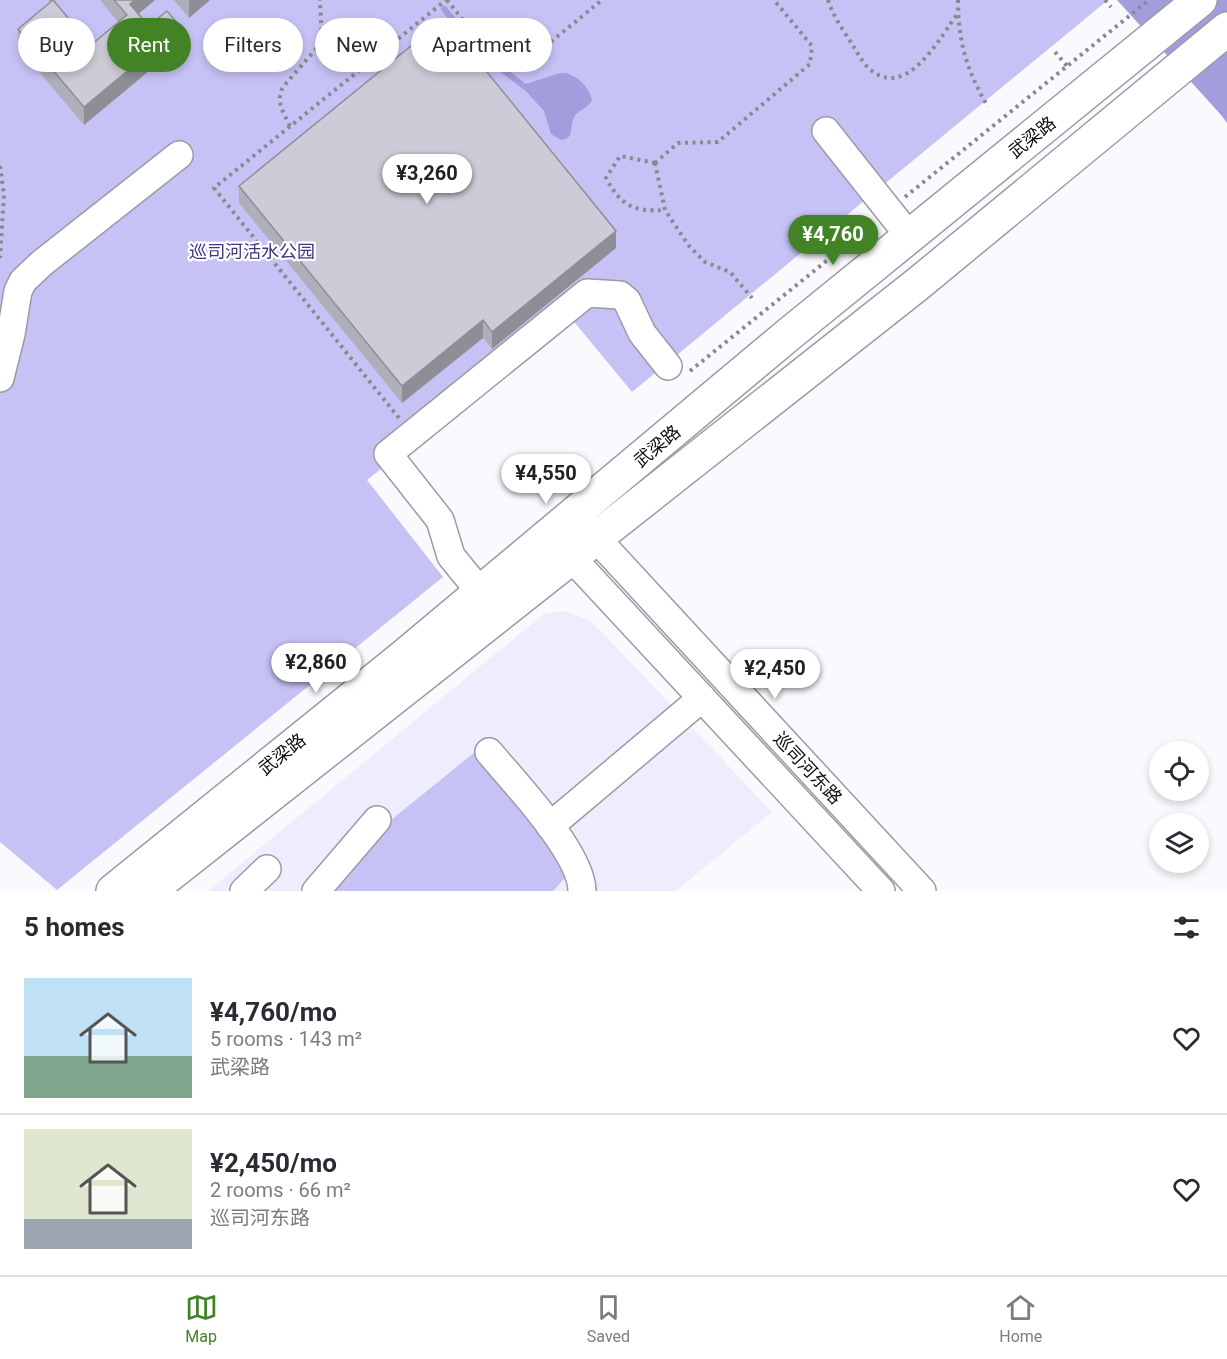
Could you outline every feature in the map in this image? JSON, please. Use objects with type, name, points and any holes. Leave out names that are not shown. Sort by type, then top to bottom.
[{"type":"main road","name":"武梁路","points":[[149,891],[573,537],[914,232],[1200,0]]},
{"type":"main road","name":"武梁路","points":[[113,891],[481,593],[573,537],[919,283],[1227,29]]},
{"type":"street","points":[[830,127],[914,232]]},
{"type":"street","points":[[0,378],[11,334],[18,291],[23,281],[42,263],[179,155]]},
{"type":"street","points":[[481,593],[451,556],[440,520],[388,454],[587,293],[620,296],[627,301],[642,333],[668,366]]},
{"type":"street","name":"巡司河东路","points":[[573,537],[702,698],[881,891]]},
{"type":"street","name":"巡司河东路","points":[[573,537],[922,891]]},
{"type":"street","points":[[550,826],[702,698]]},
{"type":"street","points":[[489,752],[550,826],[575,866],[582,891]]},
{"type":"street","points":[[316,891],[377,820]]},
{"type":"street","points":[[244,891],[267,869]]},
{"type":"path","points":[[290,126],[279,104],[279,96],[283,87],[322,42],[320,0]]},
{"type":"path","points":[[402,420],[214,188],[447,0],[494,59],[504,67],[510,67],[528,58],[602,0]]},
{"type":"path","points":[[655,163],[678,143],[718,142],[810,64],[812,46],[774,0]]},
{"type":"path","points":[[828,0],[864,63],[873,72],[884,77],[898,77],[912,72],[958,13]]},
{"type":"path","points":[[958,0],[964,54],[975,84],[988,107]]},
{"type":"path","points":[[1105,35],[1149,0]]},
{"type":"path","points":[[1106,1],[1112,7]]},
{"type":"path","points":[[1055,52],[1067,66]]},
{"type":"path","points":[[655,163],[620,156],[606,178],[617,196],[630,206],[646,211],[665,210]]},
{"type":"path","points":[[655,163],[665,210],[689,246],[705,262],[730,272],[752,298]]},
{"type":"path","points":[[0,166],[4,195],[0,258]]},
{"type":"shaded area","points":[[1117,0],[1227,0],[1227,123],[1222,116]]},
{"type":"shaded area","points":[[566,73],[583,83],[592,100],[574,117],[570,135],[561,140],[551,134],[544,111],[524,89],[525,84]]},
{"type":"shaded area","points":[[564,611],[588,620],[601,631],[772,812],[676,891],[208,891],[545,613]]},
{"type":"green space","name":"巡司河活水公园","points":[[0,0],[1108,0],[632,392],[571,318],[367,480],[443,577],[57,890],[0,842]]},
{"type":"green space","points":[[475,752],[571,871],[553,891],[328,891],[391,820]]},
{"type":"building","points":[[53,0],[68,18],[31,18]]},
{"type":"building","points":[[114,0],[135,0],[130,4],[142,18],[123,18],[127,15]]},
{"type":"building","points":[[167,11],[173,18],[158,18]]},
{"type":"building","points":[[107,32],[107,72],[126,72],[84,107],[54,72],[95,72],[95,42]]},
{"type":"building","points":[[411,46],[411,72],[487,72],[616,231],[492,332],[483,320],[402,386],[239,186],[379,72],[399,72],[399,56]]},
{"type":"waterway","points":[[444,9],[480,52],[525,87]]}]
